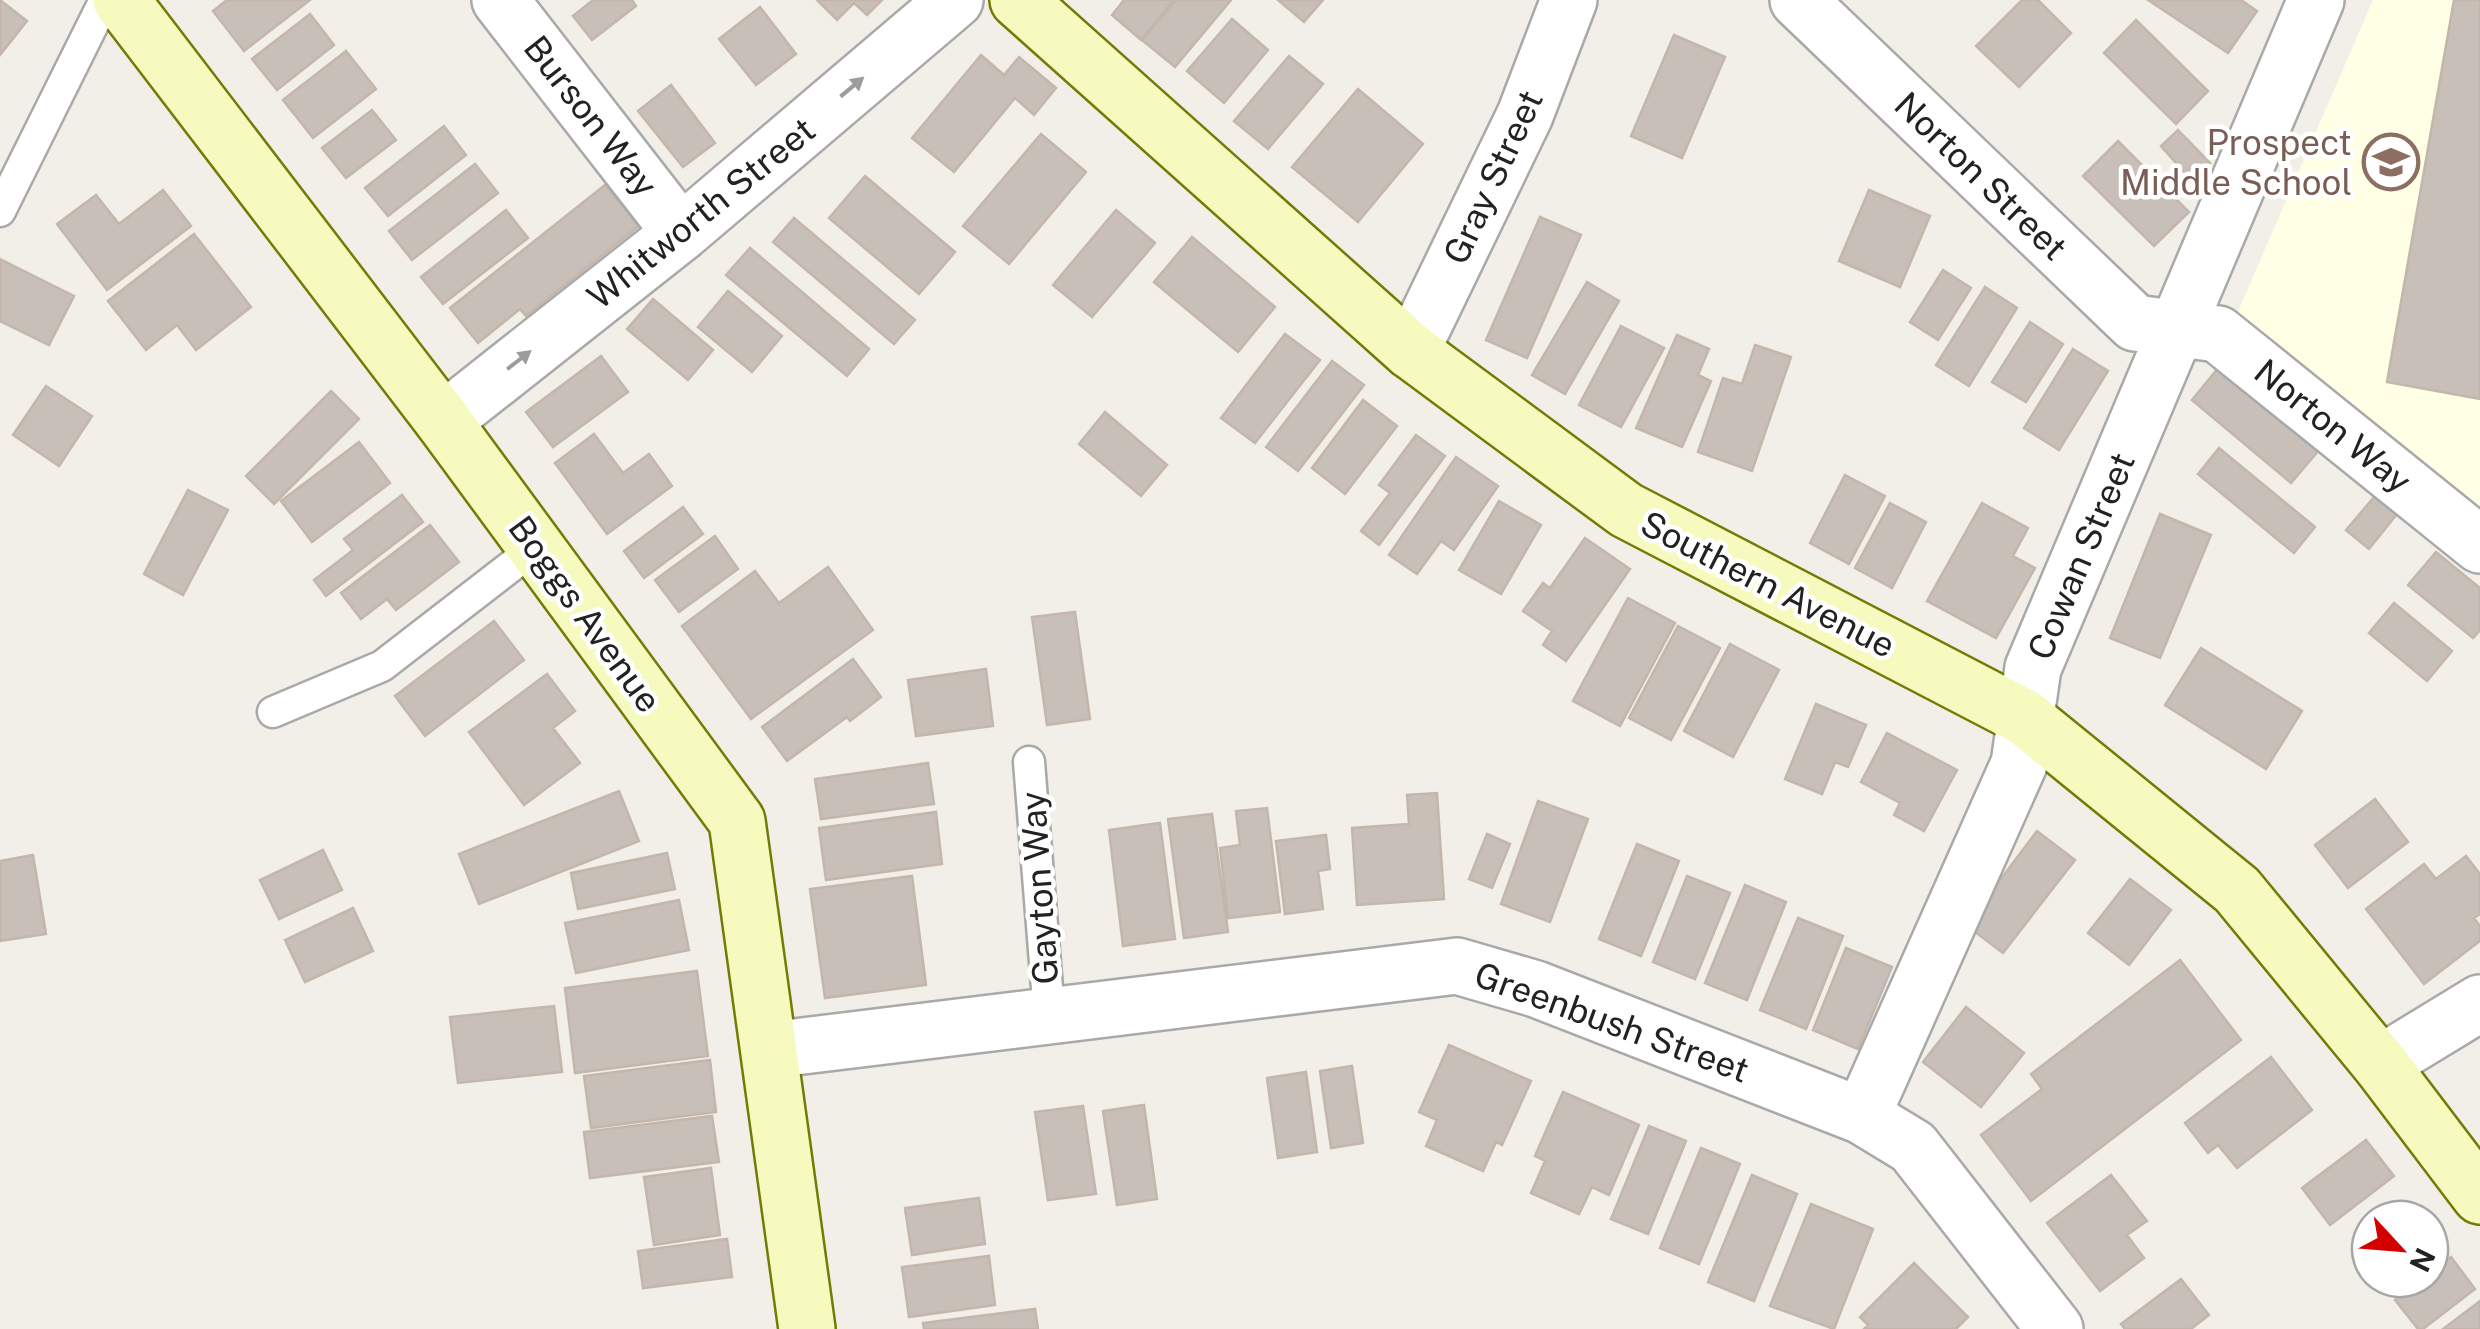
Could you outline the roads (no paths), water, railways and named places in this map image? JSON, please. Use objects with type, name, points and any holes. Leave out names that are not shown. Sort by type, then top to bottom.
[{"type":"street","name":"Boggs Avenue","points":[[121,0],[443,421],[737,821],[807,1329]]},
{"type":"street","name":"Burson Way","points":[[500,0],[681,233]]},
{"type":"street","name":"Whitworth Street","points":[[443,421],[681,233],[955,0]]},
{"type":"street","name":"Southern Avenue","points":[[1018,0],[1411,352],[1626,510],[2024,717],[2237,890],[2380,1064],[2480,1196]]},
{"type":"street","name":"Gray Street","points":[[1411,352],[1525,115],[1569,0]]},
{"type":"street","name":"Norton Street","points":[[1798,0],[2134,323],[2176,328]]},
{"type":"street","name":"Cowan Street","points":[[1862,1116],[2019,764],[2033,668],[2316,0]]},
{"type":"street","name":"Norton Way","points":[[2176,328],[2218,334],[2480,545]]},
{"type":"street","name":"Greenbush Street","points":[[770,1050],[1457,966],[1536,989],[1862,1116],[1913,1146],[2054,1329]]},
{"type":"street","points":[[2380,1064],[2480,1003]]},
{"type":"lane","points":[[0,211],[106,0]]},
{"type":"lane","points":[[272,712],[382,666],[536,547]]},
{"type":"lane","name":"Gayton Way","points":[[1029,762],[1048,1013]]},
{"type":"place","name":"Prospect Middle School","points":[[2391,162]]}]
